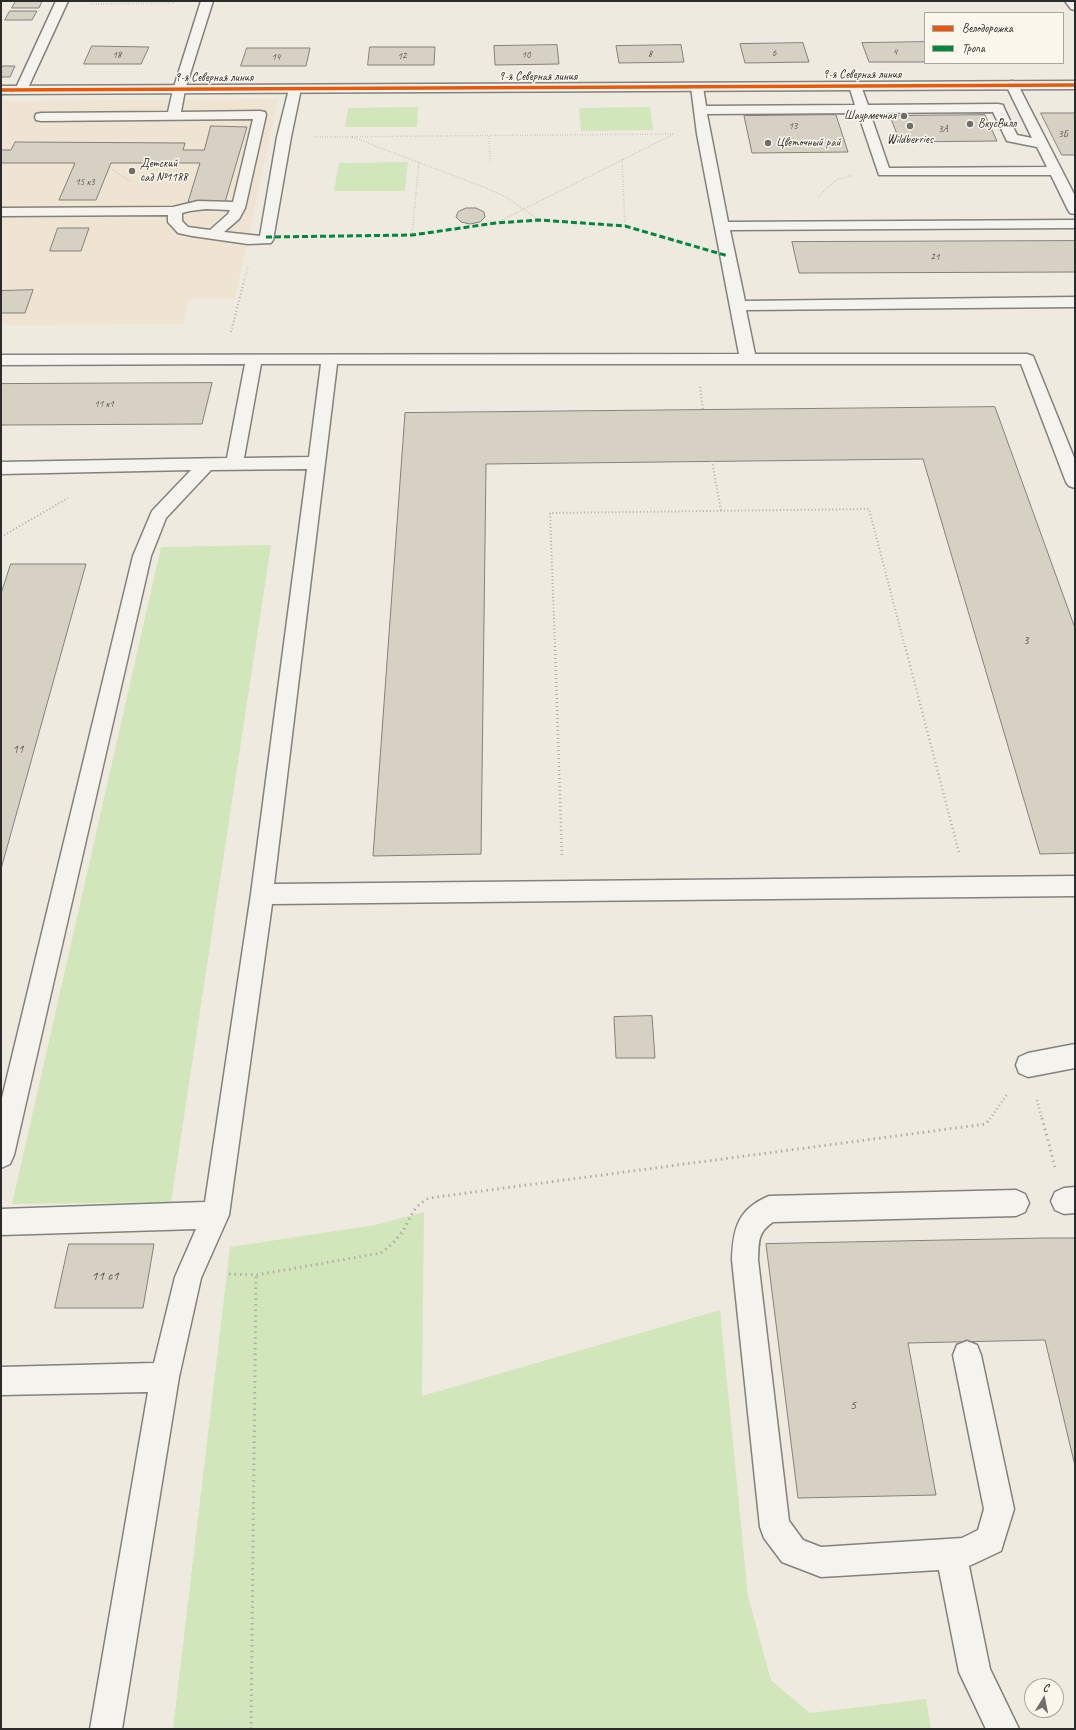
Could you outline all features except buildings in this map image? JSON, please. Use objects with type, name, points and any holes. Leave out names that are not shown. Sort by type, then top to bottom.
[{"type":"street","points":[[1071,1],[1075,7]]},
{"type":"street","points":[[174,116],[179,90],[207,2]]},
{"type":"street","points":[[21,90],[61,3]]},
{"type":"street","name":"9-я Северная линия","points":[[1,90],[1075,85]]},
{"type":"street","points":[[854,86],[884,172],[1055,170]]},
{"type":"street","points":[[1012,86],[1075,210]]},
{"type":"street","points":[[697,87],[704,134],[748,359]]},
{"type":"street","points":[[174,211],[175,222],[183,230],[248,240],[266,240],[284,137],[295,89]]},
{"type":"street","points":[[701,110],[998,108],[1012,138],[1042,144]]},
{"type":"street","points":[[41,117],[260,116],[238,206],[234,216],[214,234]]},
{"type":"street","points":[[1,212],[174,211],[194,206],[238,206]]},
{"type":"street","points":[[722,226],[1075,224]]},
{"type":"street","points":[[738,306],[1075,302]]},
{"type":"street","points":[[234,464],[254,359]]},
{"type":"street","points":[[106,1729],[165,1377],[188,1277],[216,1215],[262,894],[330,359]]},
{"type":"street","points":[[1,360],[1027,359],[1075,482]]},
{"type":"street","points":[[1,468],[317,463]]},
{"type":"street","points":[[1,1155],[142,556],[158,515],[206,465]]},
{"type":"street","points":[[262,894],[1075,886]]},
{"type":"street","points":[[1028,1065],[1075,1056]]},
{"type":"street","points":[[967,1355],[998,1509],[990,1540],[964,1553],[821,1562],[793,1551],[775,1527],[745,1260],[746,1234],[755,1218],[769,1209],[1016,1203]]},
{"type":"street","points":[[1,1222],[216,1215]]},
{"type":"street","points":[[1,1381],[165,1377]]},
{"type":"street","points":[[951,1554],[975,1672],[1003,1729]]},
{"type":"path","points":[[61,3],[207,2]]},
{"type":"path","points":[[284,137],[674,134],[496,223]]},
{"type":"path","points":[[489,136],[490,163]]},
{"type":"path","points":[[350,137],[419,161],[486,188],[506,197],[524,208],[539,220]]},
{"type":"path","points":[[622,159],[625,226]]},
{"type":"path","points":[[412,235],[419,161]]},
{"type":"path","points":[[787,226],[836,180],[856,174],[884,172]]},
{"type":"path","points":[[224,359],[253,249],[266,240]]},
{"type":"path","points":[[712,461],[721,511]]},
{"type":"path","points":[[1,537],[68,498]]},
{"type":"path","points":[[563,892],[550,513],[869,509],[968,887]]},
{"type":"path","points":[[1028,1065],[1069,1201]]},
{"type":"path","points":[[226,1274],[256,1275],[381,1253],[396,1241],[412,1210],[419,1203],[429,1198],[986,1124],[1028,1065]]},
{"type":"path","points":[[251,1729],[256,1275]]},
{"type":"shaded area","name":"Детский сад №1188","points":[[278,99],[235,299],[189,299],[183,324],[1,325],[1,101]]},
{"type":"green space","points":[[418,107],[417,127],[345,127],[348,108]]},
{"type":"green space","points":[[650,107],[653,130],[581,131],[579,108]]},
{"type":"green space","points":[[408,162],[405,191],[334,191],[339,163]]},
{"type":"green space","points":[[271,545],[171,1202],[12,1204],[161,547]]},
{"type":"green space","points":[[424,1212],[422,1396],[720,1310],[748,1596],[771,1680],[810,1713],[926,1699],[931,1729],[173,1729],[230,1247],[375,1225]]},
{"type":"marked path","points":[[266,237],[412,235],[496,223],[539,220],[625,226],[728,256]]},
{"type":"cycle path","points":[[1,90],[1075,85]]},
{"type":"place","name":"Шаурмечная","points":[[904,116]]},
{"type":"place","name":"ВкусВилл","points":[[970,124]]},
{"type":"place","name":"Wildberries","points":[[910,126]]},
{"type":"place","name":"Цветочный рай","points":[[768,143]]},
{"type":"place","name":"Детский сад №1188","points":[[132,171]]}]
